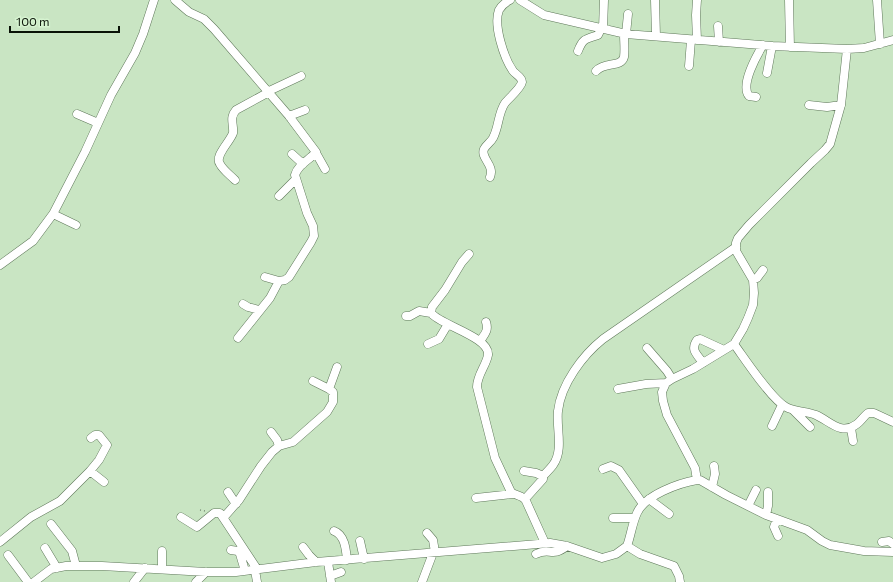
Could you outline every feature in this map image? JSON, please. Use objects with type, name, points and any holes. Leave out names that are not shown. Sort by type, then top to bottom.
[{"type":"street","points":[[0,265],[33,240],[53,214],[114,88],[138,46],[154,0]]},
{"type":"street","points":[[175,0],[188,12],[208,22],[289,116],[316,150],[316,153],[326,169]]},
{"type":"street","points":[[490,177],[491,169],[483,150],[493,138],[504,104],[521,85],[522,81],[522,78],[513,71],[506,58],[500,40],[498,14],[504,3],[510,0]]},
{"type":"street","points":[[520,0],[544,15],[625,34],[772,46],[847,49],[864,48],[893,40]]},
{"type":"street","points":[[578,50],[587,38],[598,35],[602,29],[604,0]]},
{"type":"street","points":[[655,0],[656,36]]},
{"type":"street","points":[[689,66],[694,40],[698,0]]},
{"type":"street","points":[[789,0],[790,47]]},
{"type":"street","points":[[876,0],[880,44]]},
{"type":"street","points":[[596,71],[602,66],[621,62],[624,56],[628,14]]},
{"type":"street","points":[[718,26],[719,42]]},
{"type":"street","points":[[756,97],[749,96],[746,89],[751,68],[763,45]]},
{"type":"street","points":[[767,73],[772,46]]},
{"type":"street","points":[[618,389],[669,381],[734,344],[748,318],[754,293],[753,280],[736,251],[738,238],[810,163],[825,150],[833,136],[841,105],[847,49]]},
{"type":"street","points":[[235,180],[218,161],[219,156],[233,134],[231,119],[232,114],[236,110],[301,76]]},
{"type":"street","points":[[810,105],[827,107],[841,105]]},
{"type":"street","points":[[289,116],[305,110]]},
{"type":"street","points":[[76,114],[98,123]]},
{"type":"street","points":[[265,276],[279,281],[285,280],[289,277],[314,236],[313,226],[307,213],[296,179],[296,172],[316,153]]},
{"type":"street","points":[[292,154],[303,164]]},
{"type":"street","points":[[279,196],[296,179]]},
{"type":"street","points":[[53,214],[76,225]]},
{"type":"street","points":[[525,499],[553,465],[559,445],[558,412],[561,397],[581,360],[603,339],[736,247]]},
{"type":"street","points":[[431,314],[432,307],[469,254]]},
{"type":"street","points":[[753,280],[757,278],[764,270]]},
{"type":"street","points":[[238,338],[270,298],[279,281]]},
{"type":"street","points":[[243,304],[259,310]]},
{"type":"street","points":[[406,316],[410,316],[418,311],[431,314],[465,332],[480,341],[486,347],[488,354],[478,382],[480,400],[496,458],[504,478],[514,494]]},
{"type":"street","points":[[480,341],[487,331],[486,322]]},
{"type":"street","points":[[428,344],[439,339],[448,324]]},
{"type":"street","points":[[703,363],[694,350],[694,345],[697,340],[724,350]]},
{"type":"street","points":[[734,344],[782,405],[793,410],[818,415],[839,428],[851,428],[868,413],[874,413],[893,422]]},
{"type":"street","points":[[647,348],[667,371],[669,381],[662,392],[663,401],[668,415],[695,468],[697,480]]},
{"type":"street","points":[[330,388],[337,367]]},
{"type":"street","points":[[224,516],[236,504],[272,452],[279,446],[294,442],[327,412],[333,402],[333,392],[330,388],[313,381]]},
{"type":"street","points":[[772,426],[782,405]]},
{"type":"street","points":[[793,410],[810,427]]},
{"type":"street","points":[[851,428],[853,441]]},
{"type":"street","points":[[270,432],[277,440],[279,446]]},
{"type":"street","points":[[0,542],[31,517],[60,501],[90,471],[99,460],[107,445],[99,435],[95,435],[91,438]]},
{"type":"street","points":[[603,469],[611,466],[619,470],[646,501],[669,514]]},
{"type":"street","points":[[712,487],[714,466]]},
{"type":"street","points":[[90,471],[104,482]]},
{"type":"street","points":[[524,471],[543,476]]},
{"type":"street","points":[[34,582],[46,572],[57,568],[76,566],[206,572],[245,571],[316,562],[545,543],[557,543],[602,558],[616,554],[627,546],[634,518],[637,511],[646,501],[666,490],[697,480],[700,480],[766,515],[807,530],[830,545],[864,551],[893,552]]},
{"type":"street","points":[[748,506],[756,490]]},
{"type":"street","points":[[228,492],[236,504]]},
{"type":"street","points":[[766,515],[768,506],[768,492]]},
{"type":"street","points":[[476,498],[514,494],[525,499],[545,543]]},
{"type":"street","points":[[181,517],[197,527],[218,512],[224,516],[256,570],[257,582]]},
{"type":"street","points":[[613,518],[634,518]]},
{"type":"street","points":[[777,519],[774,527],[778,536]]},
{"type":"street","points":[[51,524],[72,551],[76,566]]},
{"type":"street","points":[[334,531],[340,535],[345,547],[347,560]]},
{"type":"street","points":[[422,582],[434,553],[433,540],[427,533]]},
{"type":"street","points":[[360,541],[364,558]]},
{"type":"street","points":[[882,542],[891,541],[893,544]]},
{"type":"street","points":[[536,554],[544,552],[557,553],[567,546]]},
{"type":"street","points":[[627,546],[640,554],[674,566],[680,582]]},
{"type":"street","points":[[302,547],[316,562]]},
{"type":"street","points":[[45,548],[57,568]]},
{"type":"street","points":[[230,550],[238,551],[245,571]]},
{"type":"street","points":[[162,551],[162,569]]},
{"type":"street","points":[[8,555],[28,582]]},
{"type":"street","points":[[328,562],[331,579],[341,572]]},
{"type":"street","points":[[134,582],[145,568]]},
{"type":"street","points":[[196,582],[206,572]]}]
